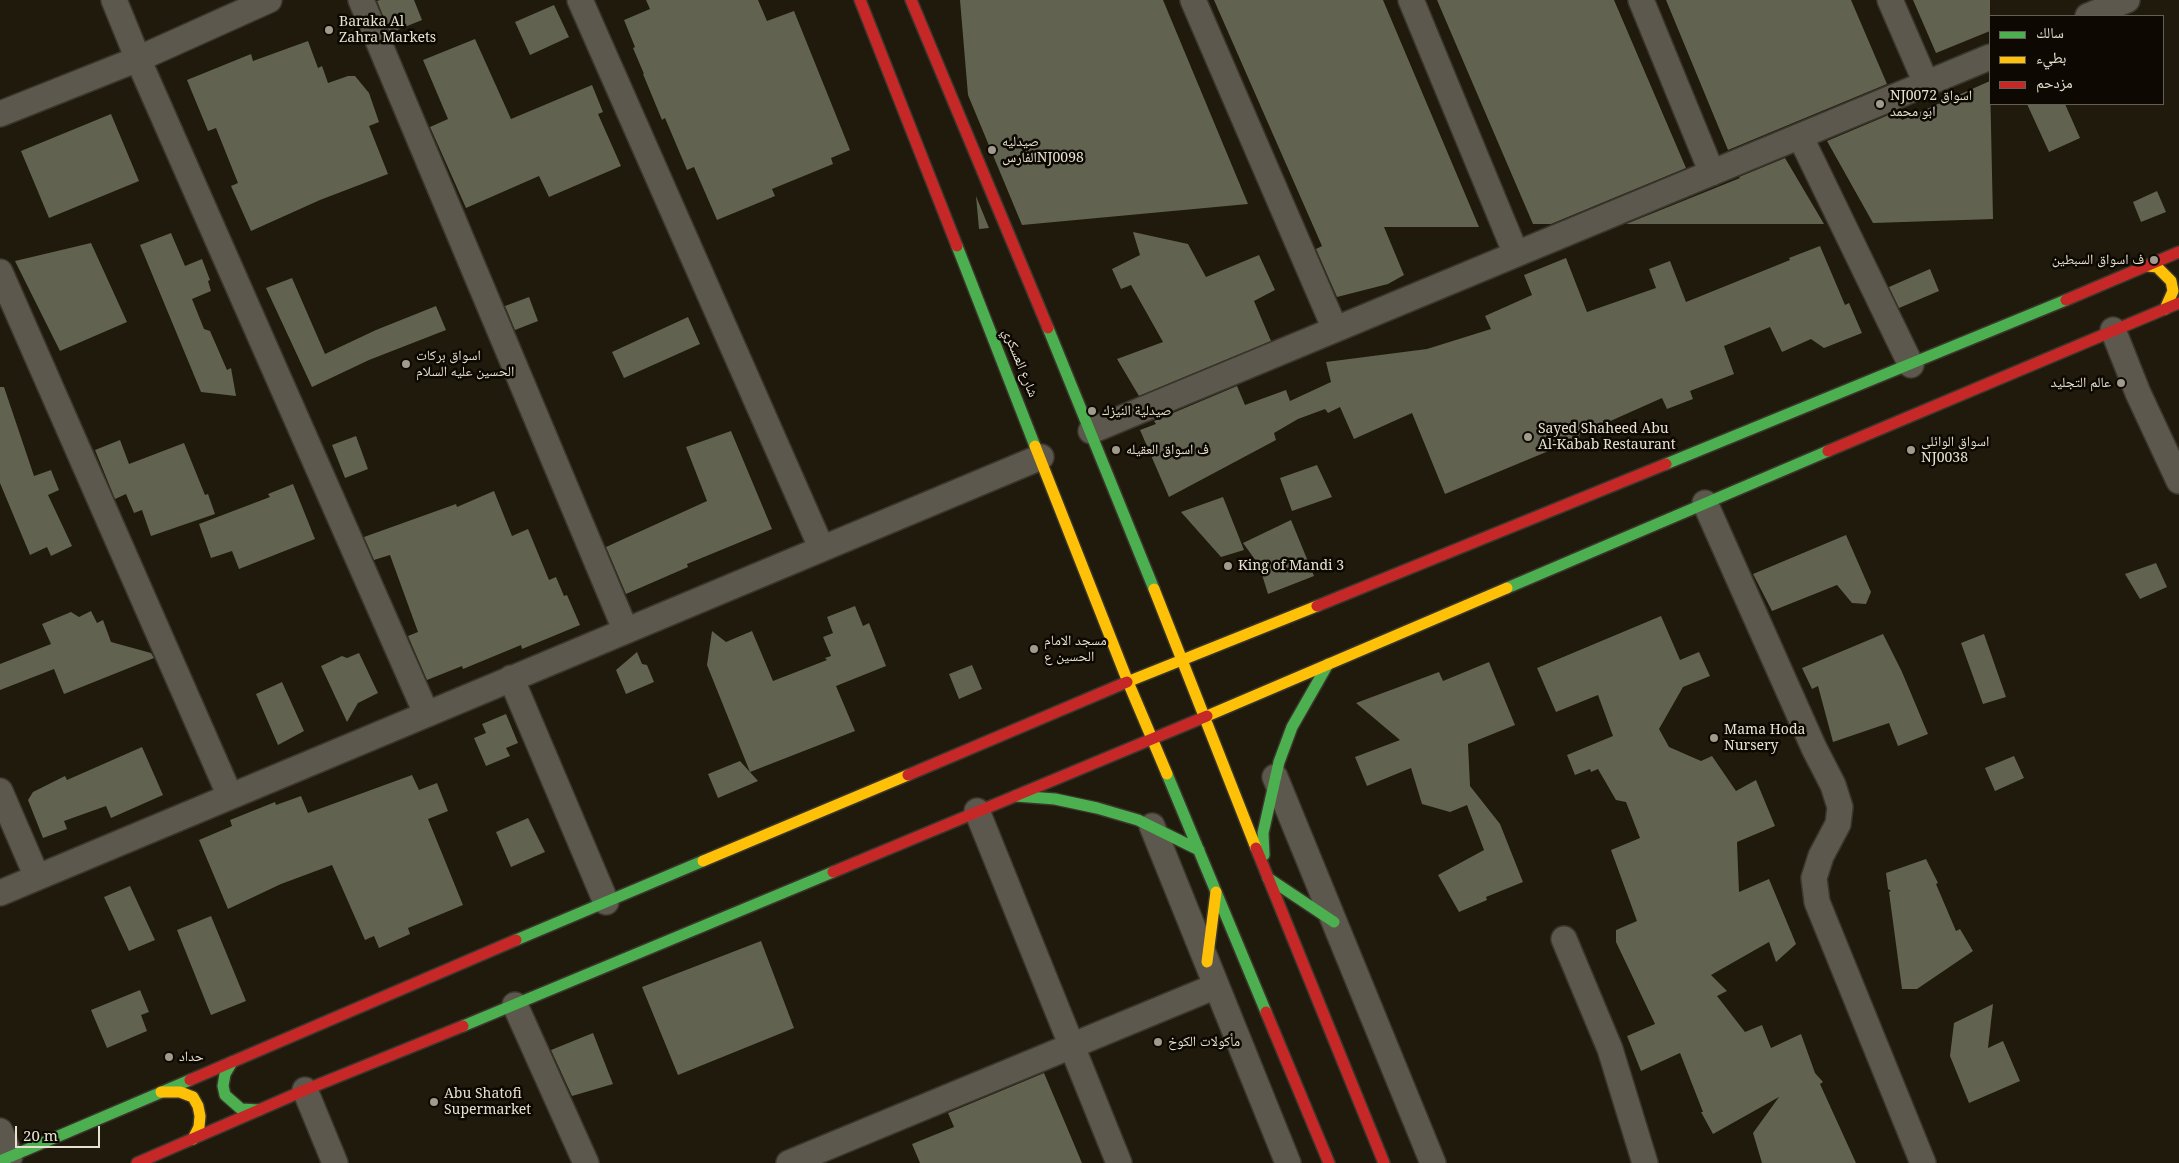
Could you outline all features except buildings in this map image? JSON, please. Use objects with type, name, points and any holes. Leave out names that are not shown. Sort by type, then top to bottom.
[{"type":"main road","name":"شارع العسكري","points":[[860,0],[1128,682],[1329,1163]]},
{"type":"main road","points":[[910,0],[1091,431],[1384,1163]]},
{"type":"main road","points":[[5,1159],[606,902],[1128,682],[1911,365],[2179,252]]},
{"type":"main road","points":[[2148,266],[2158,267],[2171,282],[2173,291],[2166,309]]},
{"type":"main road","points":[[137,1163],[304,1090],[515,1005],[1204,717],[1704,503],[2179,303]]},
{"type":"main road","points":[[1328,664],[1292,727],[1275,777],[1263,833],[1266,872],[1334,922]]},
{"type":"main road","points":[[1012,796],[1055,799],[1097,808],[1152,826],[1199,850]]},
{"type":"main road","points":[[1207,962],[1216,890]]},
{"type":"main road","points":[[232,1062],[225,1074],[223,1086],[225,1096],[241,1109],[259,1110]]},
{"type":"main road","points":[[161,1092],[180,1092],[193,1097],[198,1106],[200,1116],[199,1127],[193,1139]]},
{"type":"street","points":[[114,0],[426,713]]},
{"type":"street","points":[[0,114],[138,58],[269,0]]},
{"type":"street","points":[[360,0],[625,629]]},
{"type":"street","points":[[580,0],[821,547]]},
{"type":"street","points":[[1193,0],[1335,329]]},
{"type":"street","points":[[1411,0],[1516,254]]},
{"type":"street","points":[[1641,0],[1712,173]]},
{"type":"street","points":[[1890,0],[1926,83]]},
{"type":"street","points":[[2090,15],[2127,0]]},
{"type":"street","points":[[1091,431],[1989,57]]},
{"type":"street","points":[[1800,136],[1911,365]]},
{"type":"street","points":[[0,272],[230,796]]},
{"type":"street","points":[[2113,330],[2138,393],[2179,481]]},
{"type":"street","points":[[0,892],[821,547],[1041,457]]},
{"type":"street","points":[[1704,503],[1814,748],[1833,785],[1840,807],[1838,824],[1821,856],[1814,878],[1817,902],[1923,1163]]},
{"type":"street","points":[[511,678],[606,902]]},
{"type":"street","points":[[1275,777],[1433,1163]]},
{"type":"street","points":[[0,791],[37,877]]},
{"type":"street","points":[[976,811],[1119,1163]]},
{"type":"street","points":[[1152,826],[1288,1163]]},
{"type":"street","points":[[1564,939],[1610,1049],[1644,1163]]},
{"type":"street","points":[[789,1163],[1216,986]]},
{"type":"street","points":[[515,1005],[586,1163]]},
{"type":"street","points":[[304,1090],[335,1163]]},
{"type":"street","points":[[0,1132],[5,1159]]},
{"type":"traffic: fast","points":[[957,246],[1035,446]]},
{"type":"traffic: fast","points":[[1666,464],[2066,300]]},
{"type":"traffic: fast","points":[[1048,328],[1154,589]]},
{"type":"traffic: fast","points":[[1507,588],[1828,451]]},
{"type":"traffic: fast","points":[[1264,855],[1263,833],[1279,762],[1292,727],[1328,664]]},
{"type":"traffic: fast","points":[[1167,774],[1266,1012]]},
{"type":"traffic: fast","points":[[1016,796],[1055,799],[1097,808],[1138,820],[1199,850]]},
{"type":"traffic: fast","points":[[516,940],[703,861]]},
{"type":"traffic: fast","points":[[463,1026],[833,872]]},
{"type":"traffic: fast","points":[[1268,878],[1334,922]]},
{"type":"traffic: fast","points":[[232,1062],[225,1074],[223,1086],[225,1095],[241,1109],[259,1110]]},
{"type":"traffic: fast","points":[[0,1161],[190,1080]]},
{"type":"traffic: slow","points":[[2148,266],[2157,267],[2171,281],[2173,291],[2165,309]]},
{"type":"traffic: slow","points":[[1035,446],[1128,682],[1167,774]]},
{"type":"traffic: slow","points":[[1207,716],[1507,588]]},
{"type":"traffic: slow","points":[[1154,589],[1256,848]]},
{"type":"traffic: slow","points":[[1127,682],[1317,606]]},
{"type":"traffic: slow","points":[[703,861],[908,775]]},
{"type":"traffic: slow","points":[[1207,962],[1216,892]]},
{"type":"traffic: slow","points":[[161,1092],[180,1092],[193,1097],[198,1106],[200,1116],[199,1127],[193,1139]]},
{"type":"traffic: jam","points":[[860,0],[957,246]]},
{"type":"traffic: jam","points":[[911,0],[1048,328]]},
{"type":"traffic: jam","points":[[2066,300],[2179,252]]},
{"type":"traffic: jam","points":[[1828,451],[2179,303]]},
{"type":"traffic: jam","points":[[1317,606],[1666,464]]},
{"type":"traffic: jam","points":[[908,775],[1127,682]]},
{"type":"traffic: jam","points":[[833,872],[1207,716]]},
{"type":"traffic: jam","points":[[1256,848],[1384,1163]]},
{"type":"traffic: jam","points":[[190,1080],[516,940]]},
{"type":"traffic: jam","points":[[1266,1012],[1329,1163]]},
{"type":"traffic: jam","points":[[137,1163],[305,1090],[463,1026]]},
{"type":"place","name":"Baraka Al Zahra Markets","points":[[329,30]]},
{"type":"place","name":"NJ0072 اسواق ابو محمد","points":[[1880,104]]},
{"type":"place","name":"صيدليه الفارسNJ0098","points":[[992,150]]},
{"type":"place","name":"ف اسواق السبطين","points":[[2154,260]]},
{"type":"place","name":"اسواق بركات الحسين عليه السلام","points":[[406,364]]},
{"type":"place","name":"عالم التجليد","points":[[2121,383]]},
{"type":"place","name":"صيدلية النيزك","points":[[1092,411]]},
{"type":"place","name":"Sayed Shaheed Abu Al-Kabab Restaurant","points":[[1528,437]]},
{"type":"place","name":"ف اسواق العقيله","points":[[1116,450]]},
{"type":"place","name":"اسواق الوائلی NJ0038","points":[[1911,450]]},
{"type":"place","name":"King of Mandi 3","points":[[1228,566]]},
{"type":"place","name":"مسجد الامام الحسين ع","points":[[1034,649]]},
{"type":"place","name":"Mama Hoda Nursery","points":[[1714,738]]},
{"type":"place","name":"مأكولات الكوخ","points":[[1158,1042]]},
{"type":"place","name":"حداد","points":[[169,1057]]},
{"type":"place","name":"Abu Shatofi Supermarket","points":[[434,1102]]}]
